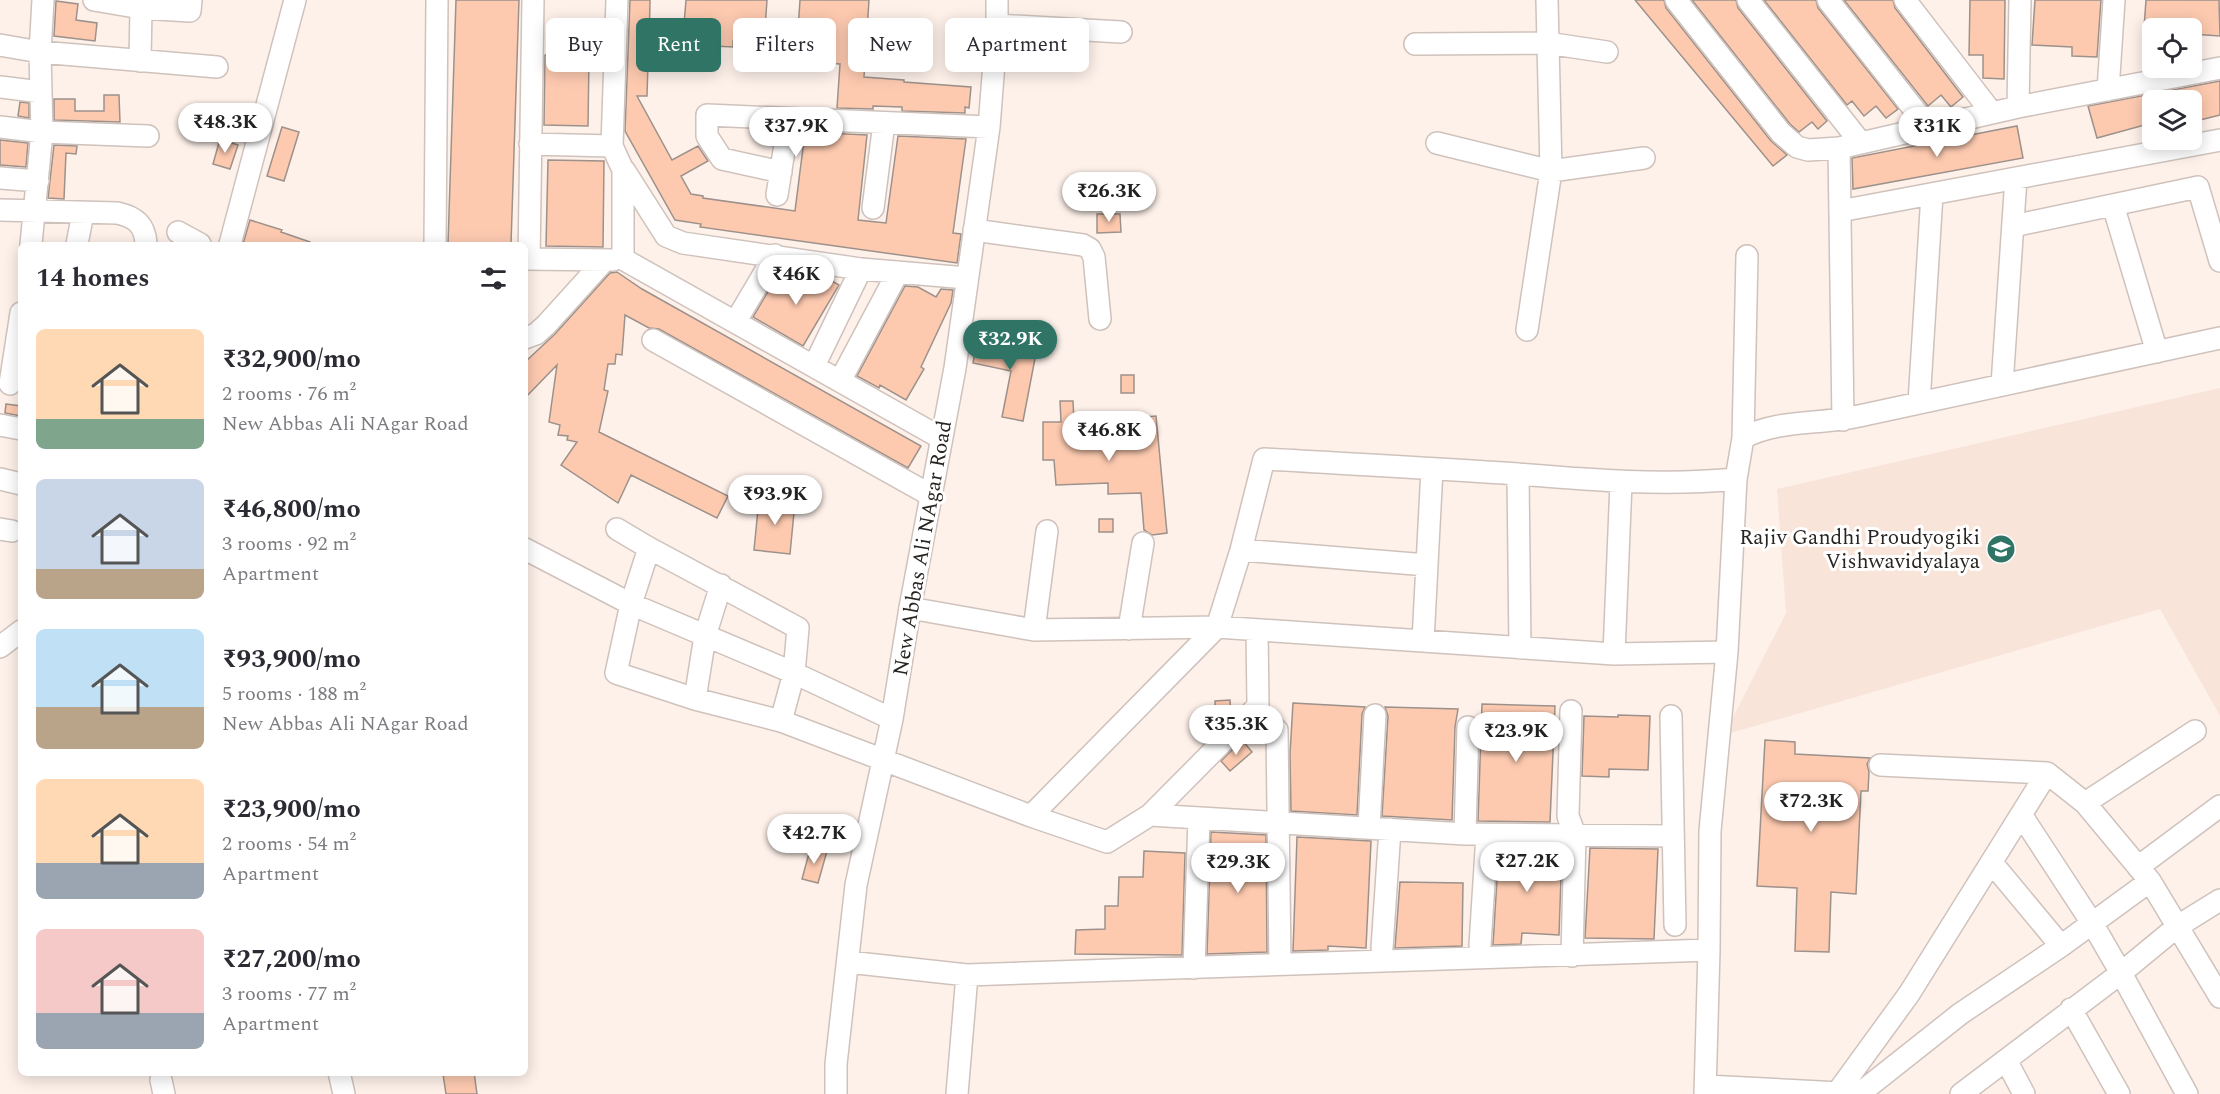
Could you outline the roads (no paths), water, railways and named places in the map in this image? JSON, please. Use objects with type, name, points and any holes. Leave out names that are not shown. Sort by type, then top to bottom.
[{"type":"street","points":[[31,242],[42,132],[40,52],[43,0]]},
{"type":"street","points":[[94,0],[141,8],[190,11],[190,0]]},
{"type":"street","points":[[231,242],[295,0]]},
{"type":"street","points":[[435,242],[437,0]]},
{"type":"street","points":[[527,242],[533,0]]},
{"type":"street","points":[[617,0],[612,146],[623,170],[666,236],[683,243],[861,269],[967,278]]},
{"type":"street","name":"New Abbas Ali NAgar Road","points":[[997,0],[997,18]]},
{"type":"street","points":[[1527,330],[1551,171],[1547,0]]},
{"type":"street","points":[[1676,0],[1788,140],[1797,147],[1808,150],[1839,148],[1992,112],[2220,68]]},
{"type":"street","points":[[1748,0],[1861,142]]},
{"type":"street","points":[[1828,0],[1928,127]]},
{"type":"street","points":[[1905,0],[1992,112]]},
{"type":"street","points":[[2018,107],[2020,0]]},
{"type":"street","points":[[2108,90],[2114,0]]},
{"type":"street","points":[[140,61],[141,8]]},
{"type":"street","points":[[1089,30],[1121,32]]},
{"type":"street","points":[[1415,44],[1547,43],[1607,52]]},
{"type":"street","points":[[0,45],[40,52],[218,68]]},
{"type":"street","name":"New Abbas Ali NAgar Road","points":[[836,1094],[836,1064],[856,885],[892,719],[910,608],[955,368],[988,127],[993,72]]},
{"type":"street","points":[[0,87],[41,92]]},
{"type":"street","points":[[781,172],[722,159],[707,135],[707,115],[988,127]]},
{"type":"street","points":[[777,195],[789,119]]},
{"type":"street","points":[[873,208],[884,123]]},
{"type":"street","points":[[0,127],[42,132],[148,135]]},
{"type":"street","points":[[1840,211],[2220,140]]},
{"type":"street","points":[[1437,143],[1551,171],[1644,158]]},
{"type":"street","points":[[530,144],[612,146]]},
{"type":"street","points":[[1839,148],[1843,420]]},
{"type":"street","points":[[528,337],[536,334],[546,325],[613,260],[623,170]]},
{"type":"street","points":[[0,178],[38,181]]},
{"type":"street","points":[[2002,385],[2016,178]]},
{"type":"street","points":[[2013,226],[2198,187],[2220,261]]},
{"type":"street","points":[[1919,404],[1932,194]]},
{"type":"street","points":[[2113,205],[2157,352]]},
{"type":"street","points":[[0,210],[128,215],[138,221],[144,229],[146,242]]},
{"type":"street","points":[[77,242],[83,213]]},
{"type":"street","points":[[974,230],[1083,245],[1090,249],[1094,257],[1100,319]]},
{"type":"street","points":[[178,232],[196,242]]},
{"type":"street","points":[[736,321],[775,255]]},
{"type":"street","points":[[1747,256],[1758,432],[1736,479],[1727,652],[1710,831],[1705,1090],[1859,1094],[1960,1014],[2092,923],[2220,806]]},
{"type":"street","points":[[528,259],[613,260],[736,321],[941,438]]},
{"type":"street","points":[[814,366],[861,269]]},
{"type":"street","points":[[840,381],[898,272]]},
{"type":"street","points":[[1758,432],[1843,420],[2220,338]]},
{"type":"street","points":[[10,384],[18,340]]},
{"type":"street","points":[[653,340],[932,496]]},
{"type":"street","points":[[0,425],[18,428]]},
{"type":"street","points":[[1031,816],[1217,627],[1241,550],[1264,459],[1518,474],[1621,483],[1700,483],[1736,479]]},
{"type":"street","points":[[1423,641],[1432,469]]},
{"type":"street","points":[[1518,474],[1520,648]]},
{"type":"street","points":[[0,479],[18,483]]},
{"type":"street","points":[[1614,654],[1621,483]]},
{"type":"street","points":[[617,529],[798,628],[794,673],[781,721]]},
{"type":"street","points":[[1034,630],[1047,531]]},
{"type":"street","points":[[1129,629],[1143,543]]},
{"type":"street","points":[[649,548],[631,604],[616,673],[694,699],[781,721],[1031,816],[1107,842],[1150,815],[1258,706],[1257,630]]},
{"type":"street","points":[[1241,550],[1427,565]]},
{"type":"street","points":[[528,551],[631,604],[794,673],[892,719]]},
{"type":"street","points":[[694,699],[705,636],[721,585]]},
{"type":"street","points":[[910,608],[1034,630],[1217,627],[1614,654],[1727,652]]},
{"type":"street","points":[[0,646],[18,634]]},
{"type":"street","points":[[1571,711],[1568,816],[1575,835],[1572,956]]},
{"type":"street","points":[[1375,715],[1382,948]]},
{"type":"street","points":[[1671,716],[1675,925]]},
{"type":"street","points":[[1465,834],[1468,727]]},
{"type":"street","points":[[1277,730],[1280,964]]},
{"type":"street","points":[[2085,803],[2194,731]]},
{"type":"street","points":[[1880,765],[2047,773],[2085,803],[2144,874],[2220,997]]},
{"type":"street","points":[[1837,1093],[1909,994],[2047,773]]},
{"type":"street","points":[[1150,815],[1487,835],[1672,836]]},
{"type":"street","points":[[2022,816],[2092,923],[2187,1094]]},
{"type":"street","points":[[1194,968],[1199,818]]},
{"type":"street","points":[[1480,945],[1487,835]]},
{"type":"street","points":[[1992,863],[2061,946]]},
{"type":"street","points":[[1961,1094],[2121,973],[2178,926],[2220,900]]},
{"type":"street","points":[[848,962],[967,975],[1709,950]]},
{"type":"street","points":[[957,1094],[967,975]]},
{"type":"street","points":[[2071,1009],[2119,1094]]},
{"type":"street","points":[[2006,1060],[2024,1094]]},
{"type":"street","points":[[340,1076],[344,1094]]},
{"type":"place","name":"Rajiv Gandhi Proudyogiki Vishwavidyalaya","points":[[2001,549]]}]
